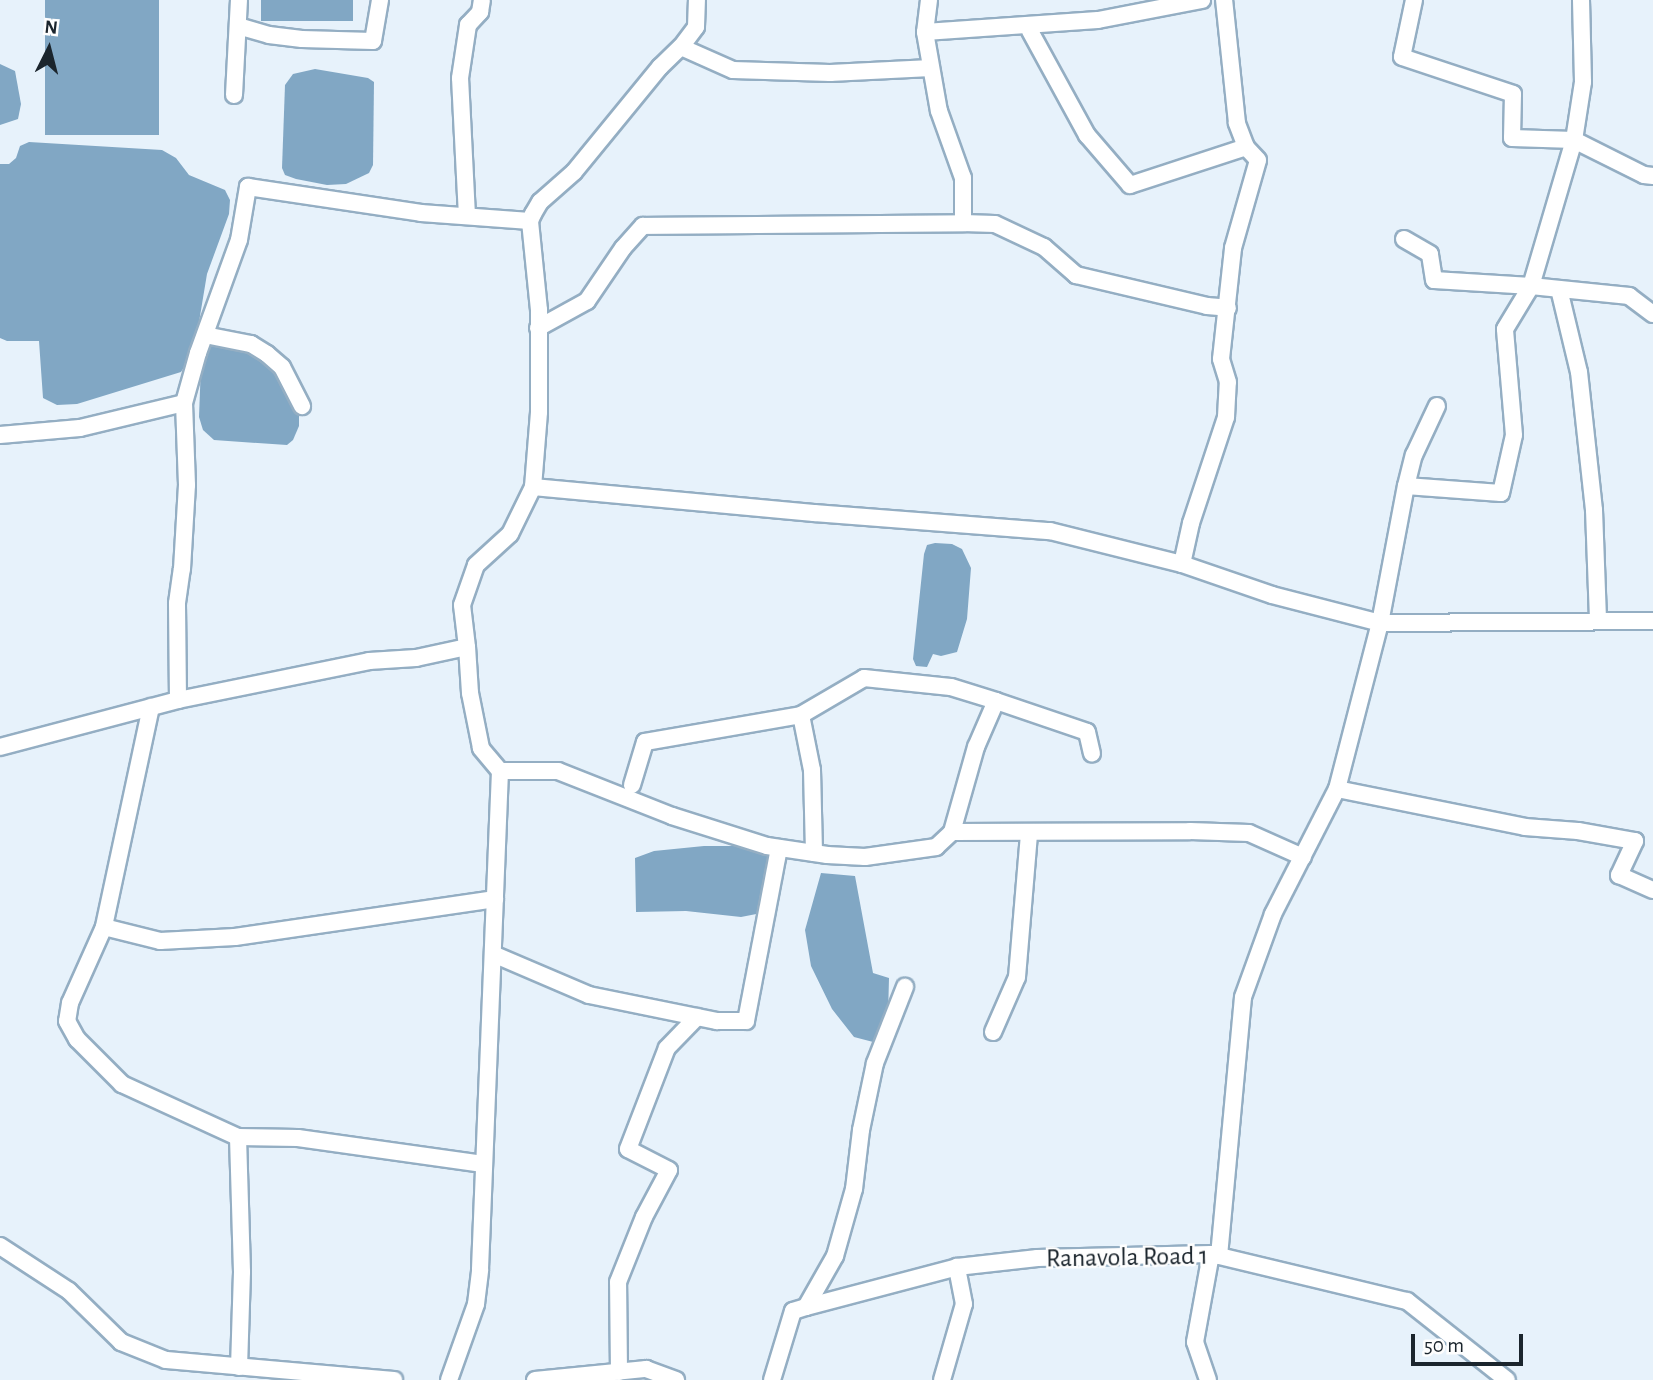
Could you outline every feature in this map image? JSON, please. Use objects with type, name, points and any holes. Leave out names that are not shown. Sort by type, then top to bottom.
[{"type":"street","points":[[234,95],[239,0]]},
{"type":"street","points":[[237,26],[269,35],[302,39],[373,41],[380,0]]},
{"type":"street","points":[[467,216],[460,78],[468,24],[480,12],[482,0]]},
{"type":"street","points":[[449,1380],[476,1304],[482,1235],[500,771],[481,748],[470,693],[462,605],[476,565],[510,534],[533,487],[539,412],[538,328],[530,221],[540,202],[574,172],[660,67],[681,47],[696,27],[697,0]]},
{"type":"street","points":[[929,0],[925,32],[939,111],[963,178],[964,223]]},
{"type":"street","points":[[925,32],[1098,20],[1202,0]]},
{"type":"street","points":[[1182,565],[1191,523],[1226,417],[1228,382],[1221,359],[1233,248],[1258,160],[1246,147],[1237,123],[1224,0]]},
{"type":"street","points":[[1414,0],[1402,57],[1513,94],[1512,138],[1574,140],[1644,175],[1653,176]]},
{"type":"street","points":[[1406,486],[1501,493],[1514,435],[1505,329],[1531,286],[1574,140],[1583,82],[1581,0]]},
{"type":"street","points":[[1030,31],[1087,135],[1130,185],[1246,147]]},
{"type":"street","points":[[681,47],[733,70],[830,73],[932,68]]},
{"type":"street","points":[[178,700],[177,603],[182,569],[187,485],[184,403],[239,240],[248,187],[467,216],[530,221]]},
{"type":"street","points":[[538,328],[587,301],[623,248],[643,226],[995,224],[1044,247],[1076,275],[1228,309]]},
{"type":"street","points":[[1404,239],[1430,254],[1434,280],[1629,296],[1653,313]]},
{"type":"street","points":[[1559,289],[1579,372],[1594,510],[1598,621]]},
{"type":"street","points":[[205,335],[251,344],[267,354],[282,367],[302,406]]},
{"type":"street","points":[[0,435],[80,428],[184,403]]},
{"type":"street","points":[[1208,1380],[1195,1342],[1215,1255],[1244,997],[1273,914],[1338,789],[1380,623],[1414,454],[1437,407]]},
{"type":"street","points":[[533,487],[1050,531],[1182,565],[1272,595],[1380,623],[1653,621]]},
{"type":"street","points":[[0,747],[178,700],[369,661],[416,658],[467,647]]},
{"type":"street","points":[[632,785],[645,742],[801,715],[864,678],[951,687],[996,701],[1087,732],[1093,753]]},
{"type":"street","points":[[500,771],[558,771],[672,816],[779,848],[865,857],[936,847],[952,832],[976,747],[996,701]]},
{"type":"street","points":[[151,707],[104,927],[70,1003],[67,1021],[77,1039],[122,1084],[238,1137],[298,1138],[483,1164]]},
{"type":"street","points":[[801,715],[812,770],[814,853]]},
{"type":"street","points":[[1338,789],[1525,827],[1578,831],[1635,841],[1619,875],[1653,890]]},
{"type":"street","points":[[952,832],[1249,834],[1303,857]]},
{"type":"street","points":[[993,1032],[1017,977],[1029,833]]},
{"type":"street","points":[[493,954],[589,995],[698,1017],[746,1021],[779,848]]},
{"type":"street","points":[[104,927],[160,941],[235,937],[495,899]]},
{"type":"street","points":[[772,1380],[793,1311],[806,1307],[835,1256],[854,1189],[861,1130],[875,1063],[905,987]]},
{"type":"street","points":[[619,1372],[618,1282],[644,1217],[669,1170],[628,1149],[667,1048],[698,1017]]},
{"type":"street","points":[[238,1137],[242,1272],[239,1367]]},
{"type":"street","points":[[0,1246],[69,1291],[121,1342],[166,1360],[394,1380]]},
{"type":"street","name":"Ranavola Road 1","points":[[806,1307],[957,1267],[1037,1258],[1215,1255],[1407,1301],[1507,1380]]},
{"type":"street","points":[[942,1380],[964,1304],[957,1267]]},
{"type":"street","points":[[535,1380],[646,1369],[676,1380]]},
{"type":"water","points":[[45,0],[159,0],[159,135],[45,135]]},
{"type":"water","points":[[261,0],[353,0],[353,21],[261,21]]},
{"type":"water","points":[[0,64],[15,71],[21,104],[18,119],[0,125]]},
{"type":"water","points":[[315,69],[368,78],[374,82],[373,165],[369,173],[346,184],[327,185],[296,179],[285,175],[282,168],[285,85],[293,74]]},
{"type":"water","points":[[29,142],[162,150],[176,158],[189,175],[225,190],[230,200],[229,214],[207,274],[194,352],[181,372],[77,404],[57,405],[43,398],[39,341],[7,341],[0,338],[0,164],[9,164],[16,158],[20,146]]},
{"type":"water","points":[[220,343],[247,346],[282,376],[299,411],[299,426],[293,440],[287,445],[214,440],[203,430],[199,417],[201,364],[208,348]]},
{"type":"water","points":[[952,544],[962,549],[971,568],[967,619],[957,652],[941,656],[933,654],[927,667],[916,666],[913,659],[924,554],[927,545]]},
{"type":"water","points":[[704,846],[752,846],[770,857],[766,912],[741,917],[686,911],[636,912],[635,858],[654,851]]},
{"type":"water","points":[[821,873],[855,876],[873,973],[889,978],[888,1016],[877,1043],[854,1037],[832,1009],[811,966],[805,930]]}]
